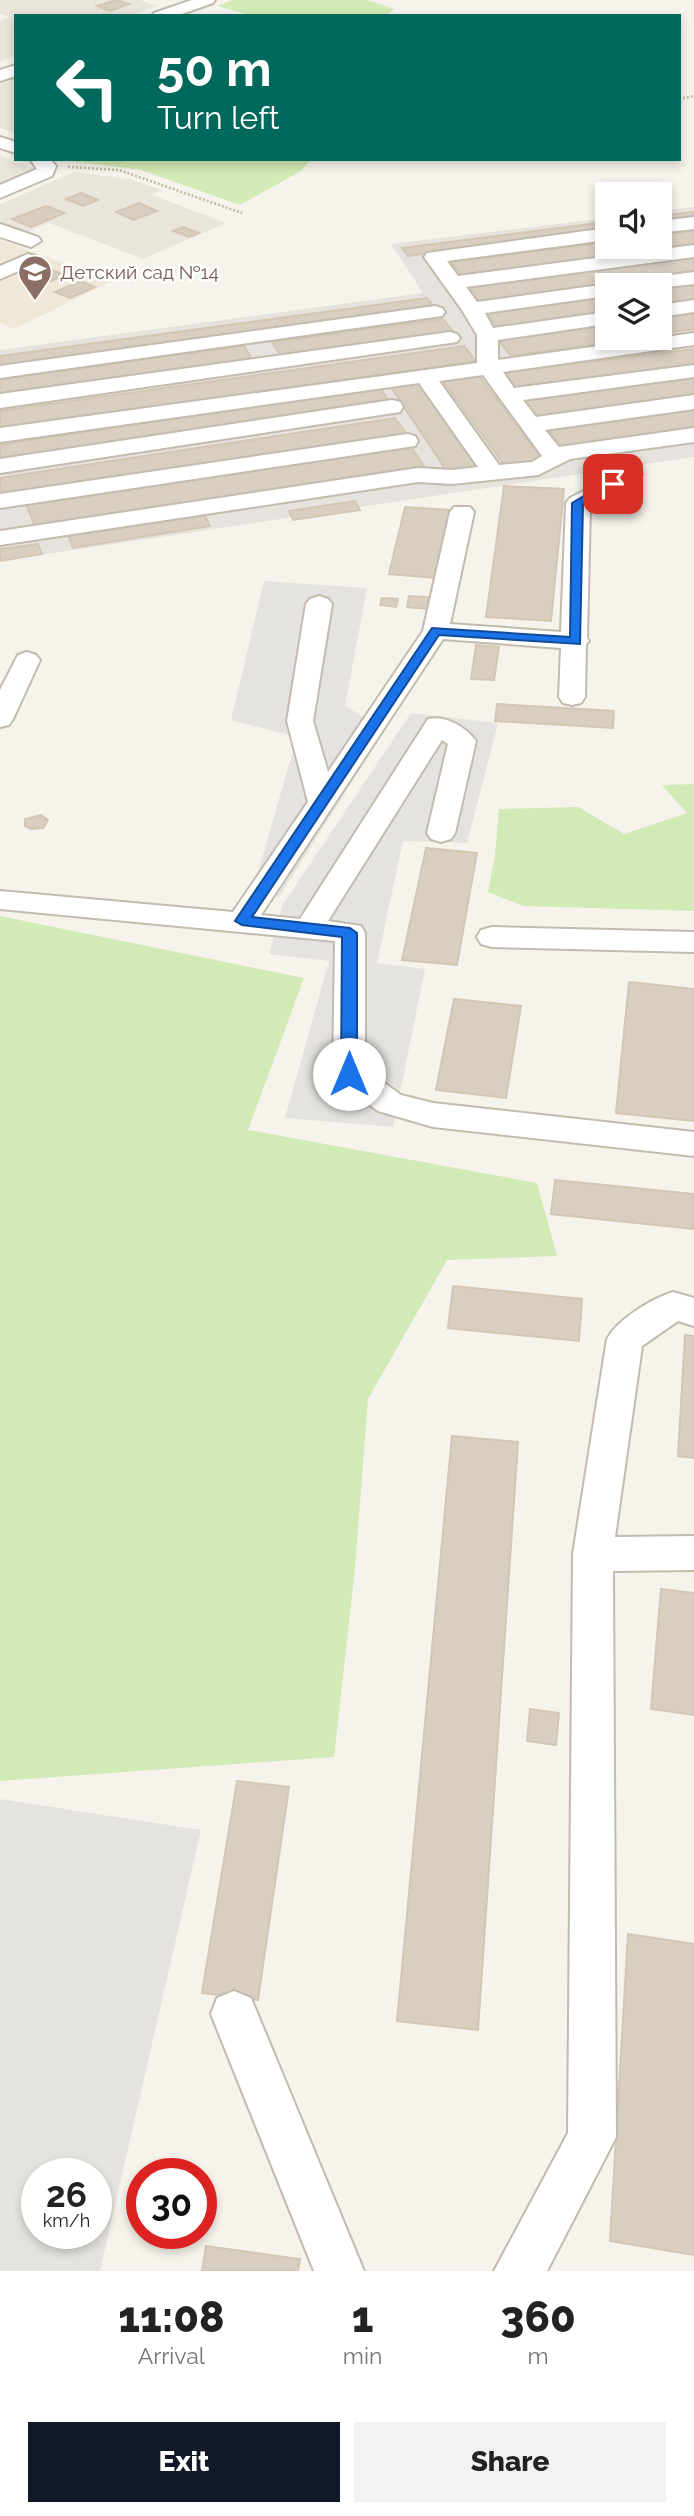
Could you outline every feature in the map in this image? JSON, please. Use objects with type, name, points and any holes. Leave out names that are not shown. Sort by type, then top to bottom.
[{"type":"street","points":[[166,14],[207,0]]},
{"type":"street","points":[[0,192],[44,166]]},
{"type":"street","points":[[672,226],[694,223]]},
{"type":"street","points":[[0,230],[30,251],[0,273]]},
{"type":"street","points":[[555,458],[488,367],[487,335],[472,309],[434,257],[595,236]]},
{"type":"street","points":[[452,283],[694,251]]},
{"type":"street","points":[[672,281],[694,278]]},
{"type":"street","points":[[472,309],[595,292]]},
{"type":"street","points":[[672,309],[694,306]]},
{"type":"street","points":[[0,372],[435,312]]},
{"type":"street","points":[[487,335],[595,320]]},
{"type":"street","points":[[251,337],[269,363]]},
{"type":"street","points":[[0,401],[450,338]]},
{"type":"street","points":[[0,435],[694,339]]},
{"type":"street","points":[[508,395],[694,372]]},
{"type":"street","points":[[425,376],[493,473]]},
{"type":"street","points":[[530,425],[694,402]]},
{"type":"street","points":[[0,466],[392,407]]},
{"type":"street","points":[[0,538],[418,475],[452,477],[538,468],[564,453],[694,435]]},
{"type":"street","points":[[25,534],[5,501],[407,440]]},
{"type":"street","points":[[572,696],[576,641],[578,503],[630,474]]},
{"type":"street","points":[[242,921],[436,631],[462,512]]},
{"type":"street","points":[[319,604],[300,721],[321,803]]},
{"type":"street","points":[[436,631],[576,641]]},
{"type":"street","points":[[0,719],[8,684],[27,660]]},
{"type":"street","points":[[309,928],[438,725],[462,741],[441,833]]},
{"type":"street","points":[[0,900],[350,933],[349,1074],[390,1103],[433,1115],[694,1144]]},
{"type":"street","points":[[492,937],[694,942]]},
{"type":"street","points":[[519,2271],[592,2137],[593,1554],[625,1339],[673,1306],[694,1312]]},
{"type":"street","points":[[593,1554],[694,1553]]},
{"type":"street","points":[[234,2014],[339,2271]]},
{"type":"path","points":[[44,166],[119,170],[242,212]]},
{"type":"shaded area","points":[[0,0],[140,0],[157,6],[135,14],[14,14],[14,57],[0,62],[0,21],[10,17],[0,14]]},
{"type":"shaded area","points":[[14,79],[14,132],[0,128],[0,84]]},
{"type":"shaded area","points":[[0,156],[38,170],[0,186]]},
{"type":"shaded area","points":[[74,172],[130,179],[162,190],[152,195],[226,223],[143,259],[49,223],[25,233],[0,224],[0,204]]},
{"type":"shaded area","points":[[694,207],[694,457],[0,561],[0,350],[423,293],[391,244],[595,219],[595,259],[672,259],[672,210]]},
{"type":"shaded area","name":"Детский сад №14","points":[[0,240],[113,281],[14,329],[0,323]]},
{"type":"shaded area","points":[[264,581],[367,588],[345,706],[385,730],[279,897],[252,893],[297,737],[231,720]]},
{"type":"shaded area","points":[[411,713],[498,723],[467,843],[403,841],[377,963],[425,969],[393,1127],[285,1118],[329,961],[269,954],[282,906]]},
{"type":"shaded area","points":[[0,1799],[201,1830],[112,2219],[112,2158],[21,2158],[21,2249],[105,2249],[100,2271],[0,2271]]},
{"type":"green space","points":[[232,0],[367,0],[394,9],[388,14],[245,14],[218,6]]},
{"type":"green space","points":[[71,161],[309,161],[301,171],[240,205],[141,170]]},
{"type":"green space","points":[[694,784],[694,911],[523,906],[488,892],[499,809],[578,807],[624,834],[687,813],[662,785]]},
{"type":"green space","points":[[0,916],[304,978],[248,1130],[537,1183],[557,1256],[447,1260],[368,1399],[355,1568],[334,1757],[0,1781]]},
{"type":"building","points":[[116,0],[129,4],[110,11],[97,6]]},
{"type":"building","points":[[81,193],[98,200],[83,206],[66,199]]},
{"type":"building","points":[[139,203],[157,211],[134,220],[116,212]]},
{"type":"building","points":[[46,206],[65,213],[31,227],[12,219]]},
{"type":"building","points":[[694,212],[694,220],[672,223],[672,215]]},
{"type":"building","points":[[595,224],[595,233],[408,256],[402,248]]},
{"type":"building","points":[[183,227],[199,233],[189,237],[173,231]]},
{"type":"building","points":[[694,230],[694,246],[672,249],[672,233]]},
{"type":"building","points":[[595,244],[595,259],[597,259],[463,277],[451,262]]},
{"type":"building","points":[[694,256],[694,273],[672,276],[672,273],[595,273],[595,287],[481,303],[468,287]]},
{"type":"building","points":[[49,269],[65,275],[42,285],[26,279]]},
{"type":"building","points":[[80,281],[95,287],[70,298],[55,292]]},
{"type":"building","points":[[694,283],[694,301],[672,304],[672,286]]},
{"type":"building","points":[[595,297],[595,315],[498,328],[485,311]]},
{"type":"building","points":[[427,298],[435,308],[0,367],[0,356]]},
{"type":"building","points":[[694,312],[694,329],[672,332],[672,315]]},
{"type":"building","points":[[443,319],[455,334],[282,358],[272,342]]},
{"type":"building","points":[[595,326],[595,344],[511,356],[498,340]]},
{"type":"building","points":[[244,346],[254,363],[0,398],[0,379]]},
{"type":"building","points":[[464,346],[476,361],[0,429],[0,411]]},
{"type":"building","points":[[694,349],[694,366],[516,388],[505,372]]},
{"type":"building","points":[[479,376],[542,459],[504,465],[443,381]]},
{"type":"building","points":[[694,377],[694,397],[537,418],[524,399]]},
{"type":"building","points":[[420,382],[478,466],[446,470],[390,386]]},
{"type":"building","points":[[379,387],[392,405],[0,465],[0,445]]},
{"type":"building","points":[[694,410],[694,430],[561,447],[548,429]]},
{"type":"building","points":[[395,418],[408,436],[0,499],[0,478]]},
{"type":"building","points":[[411,447],[424,466],[35,526],[26,505]]},
{"type":"building","points":[[504,486],[564,489],[551,621],[486,617]]},
{"type":"building","points":[[355,501],[360,510],[293,520],[289,511]]},
{"type":"building","points":[[405,507],[450,510],[436,578],[389,574]]},
{"type":"building","points":[[204,514],[210,526],[73,548],[68,535]]},
{"type":"building","points":[[38,544],[42,554],[0,561],[0,549]]},
{"type":"building","points":[[409,596],[440,598],[438,610],[407,607]]},
{"type":"building","points":[[382,598],[398,599],[396,607],[380,605]]},
{"type":"building","points":[[476,645],[499,647],[494,680],[471,679]]},
{"type":"building","points":[[497,704],[614,711],[613,728],[495,721]]},
{"type":"building","points":[[41,815],[48,820],[43,828],[31,829],[25,826],[25,819]]},
{"type":"building","points":[[426,848],[477,853],[457,965],[402,960]]},
{"type":"building","points":[[629,982],[694,989],[694,1121],[616,1113]]},
{"type":"building","points":[[454,999],[521,1006],[506,1098],[436,1090]]},
{"type":"building","points":[[555,1180],[694,1194],[694,1229],[551,1214]]},
{"type":"building","points":[[453,1286],[582,1299],[579,1341],[448,1328]]},
{"type":"building","points":[[685,1335],[694,1336],[694,1458],[678,1456]]},
{"type":"building","points":[[452,1436],[518,1442],[478,2030],[397,2021]]},
{"type":"building","points":[[661,1589],[694,1593],[694,1715],[651,1709]]},
{"type":"building","points":[[530,1709],[559,1713],[556,1745],[527,1741]]},
{"type":"building","points":[[237,1781],[289,1787],[258,2000],[202,1993]]},
{"type":"building","points":[[628,1934],[694,1944],[694,2255],[610,2241]]},
{"type":"building","points":[[217,2248],[300,2259],[298,2271],[202,2271],[206,2249]]},
{"type":"place","name":"Детский сад №14","points":[[35,302]]},
{"type":"route","points":[[349,1074],[350,933],[242,921],[436,631],[576,641],[578,503],[613,484]]}]
